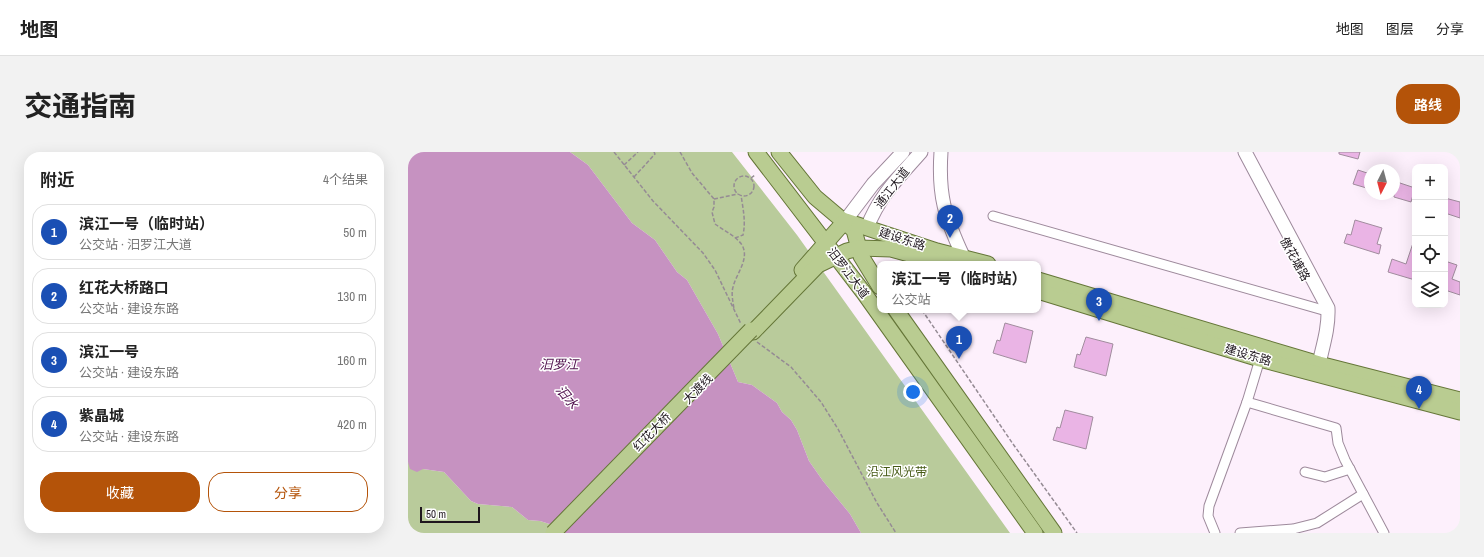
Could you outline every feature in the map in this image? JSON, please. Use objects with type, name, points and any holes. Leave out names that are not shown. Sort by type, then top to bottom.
[{"type":"main road","name":"汨罗江大道","points":[[756,152],[877,311]]},
{"type":"main road","name":"汨罗江大道","points":[[780,152],[815,197],[845,221],[856,234],[859,248],[868,270],[877,283]]},
{"type":"main road","points":[[752,331],[825,242],[845,221]]},
{"type":"main road","name":"建设东路","points":[[845,221],[938,251],[964,256],[979,261]]},
{"type":"main road","name":"通江大道","points":[[859,248],[868,228]]},
{"type":"main road","name":"建设东路","points":[[752,331],[818,265],[835,256],[859,248],[891,248],[933,261]]},
{"type":"main road","name":"建设东路","points":[[1041,281],[1315,368],[1460,412]]},
{"type":"main road","name":"建设东路","points":[[1041,292],[1260,359],[1315,368],[1460,400]]},
{"type":"main road","name":"汨罗江大道","points":[[878,313],[1035,533]]},
{"type":"main road","points":[[898,313],[1054,533]]},
{"type":"main road","points":[[907,313],[907,326]]},
{"type":"main road","name":"红花大桥","points":[[553,533],[752,331]]},
{"type":"main road","name":"大渡线","points":[[560,533],[752,331]]},
{"type":"street","name":"通江大道","points":[[845,221],[872,184],[903,152]]},
{"type":"street","name":"通江大道","points":[[868,228],[876,206],[921,152]]},
{"type":"street","points":[[941,152],[940,173],[942,204],[964,256]]},
{"type":"street","name":"傲花塘路","points":[[1237,152],[1323,310]]},
{"type":"street","points":[[1245,152],[1328,308],[1329,320],[1324,347],[1315,368]]},
{"type":"street","points":[[993,216],[1323,310],[1315,368]]},
{"type":"street","points":[[1216,533],[1208,516],[1209,506],[1247,402],[1260,359]]},
{"type":"street","points":[[1247,402],[1336,428],[1338,443],[1384,533]]},
{"type":"street","points":[[1305,472],[1325,477],[1350,469]]},
{"type":"street","points":[[1240,533],[1293,528],[1317,523],[1363,494]]},
{"type":"path","points":[[624,165],[638,152]]},
{"type":"path","points":[[634,177],[655,154],[654,152]]},
{"type":"path","points":[[680,152],[692,173],[714,199],[714,207],[712,212],[715,224],[735,238],[742,246],[745,253],[744,261],[732,287],[732,296],[736,314]]},
{"type":"path","points":[[751,178],[755,175]]},
{"type":"path","points":[[714,199],[738,194],[748,195],[753,190],[754,184],[751,178],[745,176],[736,179],[734,188],[738,194]]},
{"type":"path","points":[[735,238],[743,235],[744,231],[745,218],[741,195]]},
{"type":"path","points":[[924,313],[1013,444],[1077,533]]},
{"type":"green space","name":"沿江风光带","points":[[570,152],[732,152],[797,235],[1010,533],[861,533],[850,514],[809,461],[797,430],[791,420],[782,412],[777,403],[752,385],[738,382],[718,334],[687,280],[677,272],[655,240],[632,223],[588,165]]},
{"type":"green space","points":[[408,462],[423,469],[444,472],[471,501],[478,504],[512,507],[528,520],[540,521],[556,526],[558,533],[408,533]]},
{"type":"water","name":"汨罗江","points":[[408,152],[570,152],[588,165],[632,223],[655,240],[677,272],[687,280],[718,334],[738,382],[752,385],[777,403],[782,412],[791,420],[797,430],[809,461],[850,514],[861,533],[558,533],[556,526],[540,521],[528,520],[512,507],[478,504],[471,501],[444,472],[423,469],[417,472],[410,469],[408,462]]},
{"type":"building","points":[[1339,152],[1360,152],[1358,159],[1339,154]]},
{"type":"building","points":[[1358,170],[1364,172],[1364,187],[1353,184]]},
{"type":"building","points":[[1400,183],[1412,187],[1411,202],[1400,199]]},
{"type":"building","points":[[1448,199],[1460,202],[1460,218],[1448,214]]},
{"type":"building","points":[[1355,220],[1382,228],[1377,244],[1381,245],[1379,254],[1344,243],[1347,234],[1351,235]]},
{"type":"building","points":[[1412,246],[1412,279],[1388,272],[1392,259],[1406,264]]},
{"type":"building","points":[[1448,262],[1457,265],[1452,279],[1460,282],[1460,295],[1448,291]]},
{"type":"building","points":[[1005,323],[1033,331],[1026,363],[993,353],[997,340],[1000,341]]},
{"type":"building","points":[[1086,337],[1113,344],[1106,376],[1074,367],[1077,354],[1080,355]]},
{"type":"building","points":[[1065,410],[1093,417],[1086,449],[1053,440],[1057,427],[1060,428]]},
{"type":"place","name":"红花大桥路口","points":[[950,238]]},
{"type":"place","name":"滨江一号","points":[[1099,321]]},
{"type":"place","name":"滨江一号（临时站）","points":[[959,359]]},
{"type":"place","name":"紫晶城","points":[[1419,409]]},
{"type":"water label","name":"汨水","points":[[567,397]]}]
